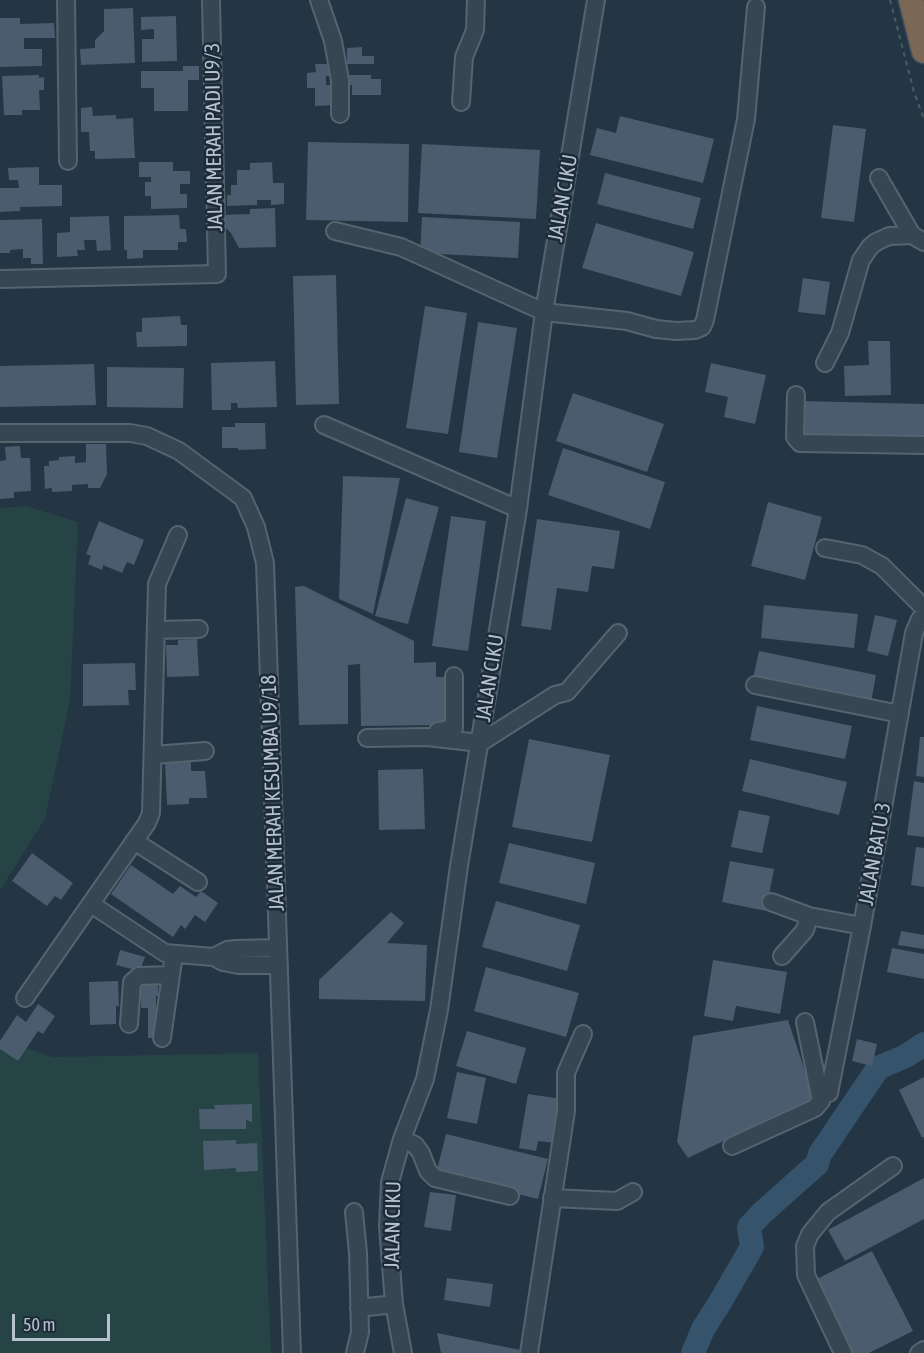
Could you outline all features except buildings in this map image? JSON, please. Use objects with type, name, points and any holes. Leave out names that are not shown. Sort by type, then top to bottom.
[{"type":"highway","points":[[911,0],[924,51]]},
{"type":"street","points":[[66,0],[68,161]]},
{"type":"street","name":"JALAN MERAH PADI U9/3","points":[[0,279],[217,274],[211,0]]},
{"type":"street","points":[[319,0],[333,41],[340,81],[340,114]]},
{"type":"street","points":[[461,102],[464,57],[475,30],[476,0]]},
{"type":"street","name":"JALAN CIKU","points":[[403,1353],[394,1304],[388,1226],[390,1182],[402,1139],[425,1079],[432,1044],[518,509],[544,312],[596,0]]},
{"type":"street","points":[[335,231],[401,247],[544,312],[627,321],[656,329],[676,331],[695,330],[702,327],[747,119],[756,7]]},
{"type":"street","points":[[879,178],[918,238]]},
{"type":"street","points":[[825,363],[840,333],[861,260],[870,247],[889,236],[918,238]]},
{"type":"street","points":[[796,395],[795,437],[800,443],[924,445]]},
{"type":"street","points":[[324,425],[518,509]]},
{"type":"street","name":"JALAN MERAH KESUMBA U9/18","points":[[0,433],[130,433],[147,436],[179,451],[243,498],[256,527],[265,563],[292,1353]]},
{"type":"street","points":[[25,998],[147,824],[150,813],[153,755],[157,584],[178,535]]},
{"type":"street","points":[[825,548],[862,555],[882,566],[924,608]]},
{"type":"street","name":"JALAN BATU 3","points":[[826,1083],[862,926],[914,633],[920,619],[924,617]]},
{"type":"street","points":[[156,630],[199,629]]},
{"type":"street","points":[[367,738],[438,738],[480,743],[555,696],[567,692],[618,633]]},
{"type":"street","points":[[438,738],[438,731],[454,728],[454,676]]},
{"type":"street","points":[[756,685],[900,714]]},
{"type":"street","points":[[153,755],[205,751]]},
{"type":"street","points":[[135,841],[198,882]]},
{"type":"street","points":[[771,902],[809,916],[862,926]]},
{"type":"street","points":[[92,904],[165,953],[214,957],[223,962],[238,965],[278,957]]},
{"type":"street","points":[[782,957],[804,930],[809,916]]},
{"type":"street","points":[[162,1038],[174,954]]},
{"type":"street","points":[[129,1024],[132,982],[139,976],[171,975]]},
{"type":"street","points":[[732,1146],[819,1105],[826,1083],[806,1022]]},
{"type":"street","points":[[529,1353],[566,1111],[566,1073],[583,1034]]},
{"type":"street","points":[[402,1139],[415,1145],[428,1171],[435,1178],[510,1196]]},
{"type":"street","points":[[843,1353],[806,1275],[805,1246],[810,1234],[828,1212],[893,1166]]},
{"type":"street","points":[[552,1198],[617,1201],[633,1192]]},
{"type":"street","points":[[354,1212],[358,1253],[360,1332],[355,1353]]},
{"type":"street","points":[[359,1308],[394,1304]]},
{"type":"street","points":[[919,1353],[924,1350]]},
{"type":"path","points":[[890,0],[914,92],[924,119]]},
{"type":"green space","points":[[26,506],[78,522],[70,700],[45,819],[0,890],[0,508]]},
{"type":"green space","points":[[0,1039],[53,1057],[258,1053],[271,1353],[0,1353]]},
{"type":"waterway","points":[[693,1353],[703,1329],[752,1247],[749,1227],[817,1164],[820,1154],[876,1071],[924,1044]]}]
